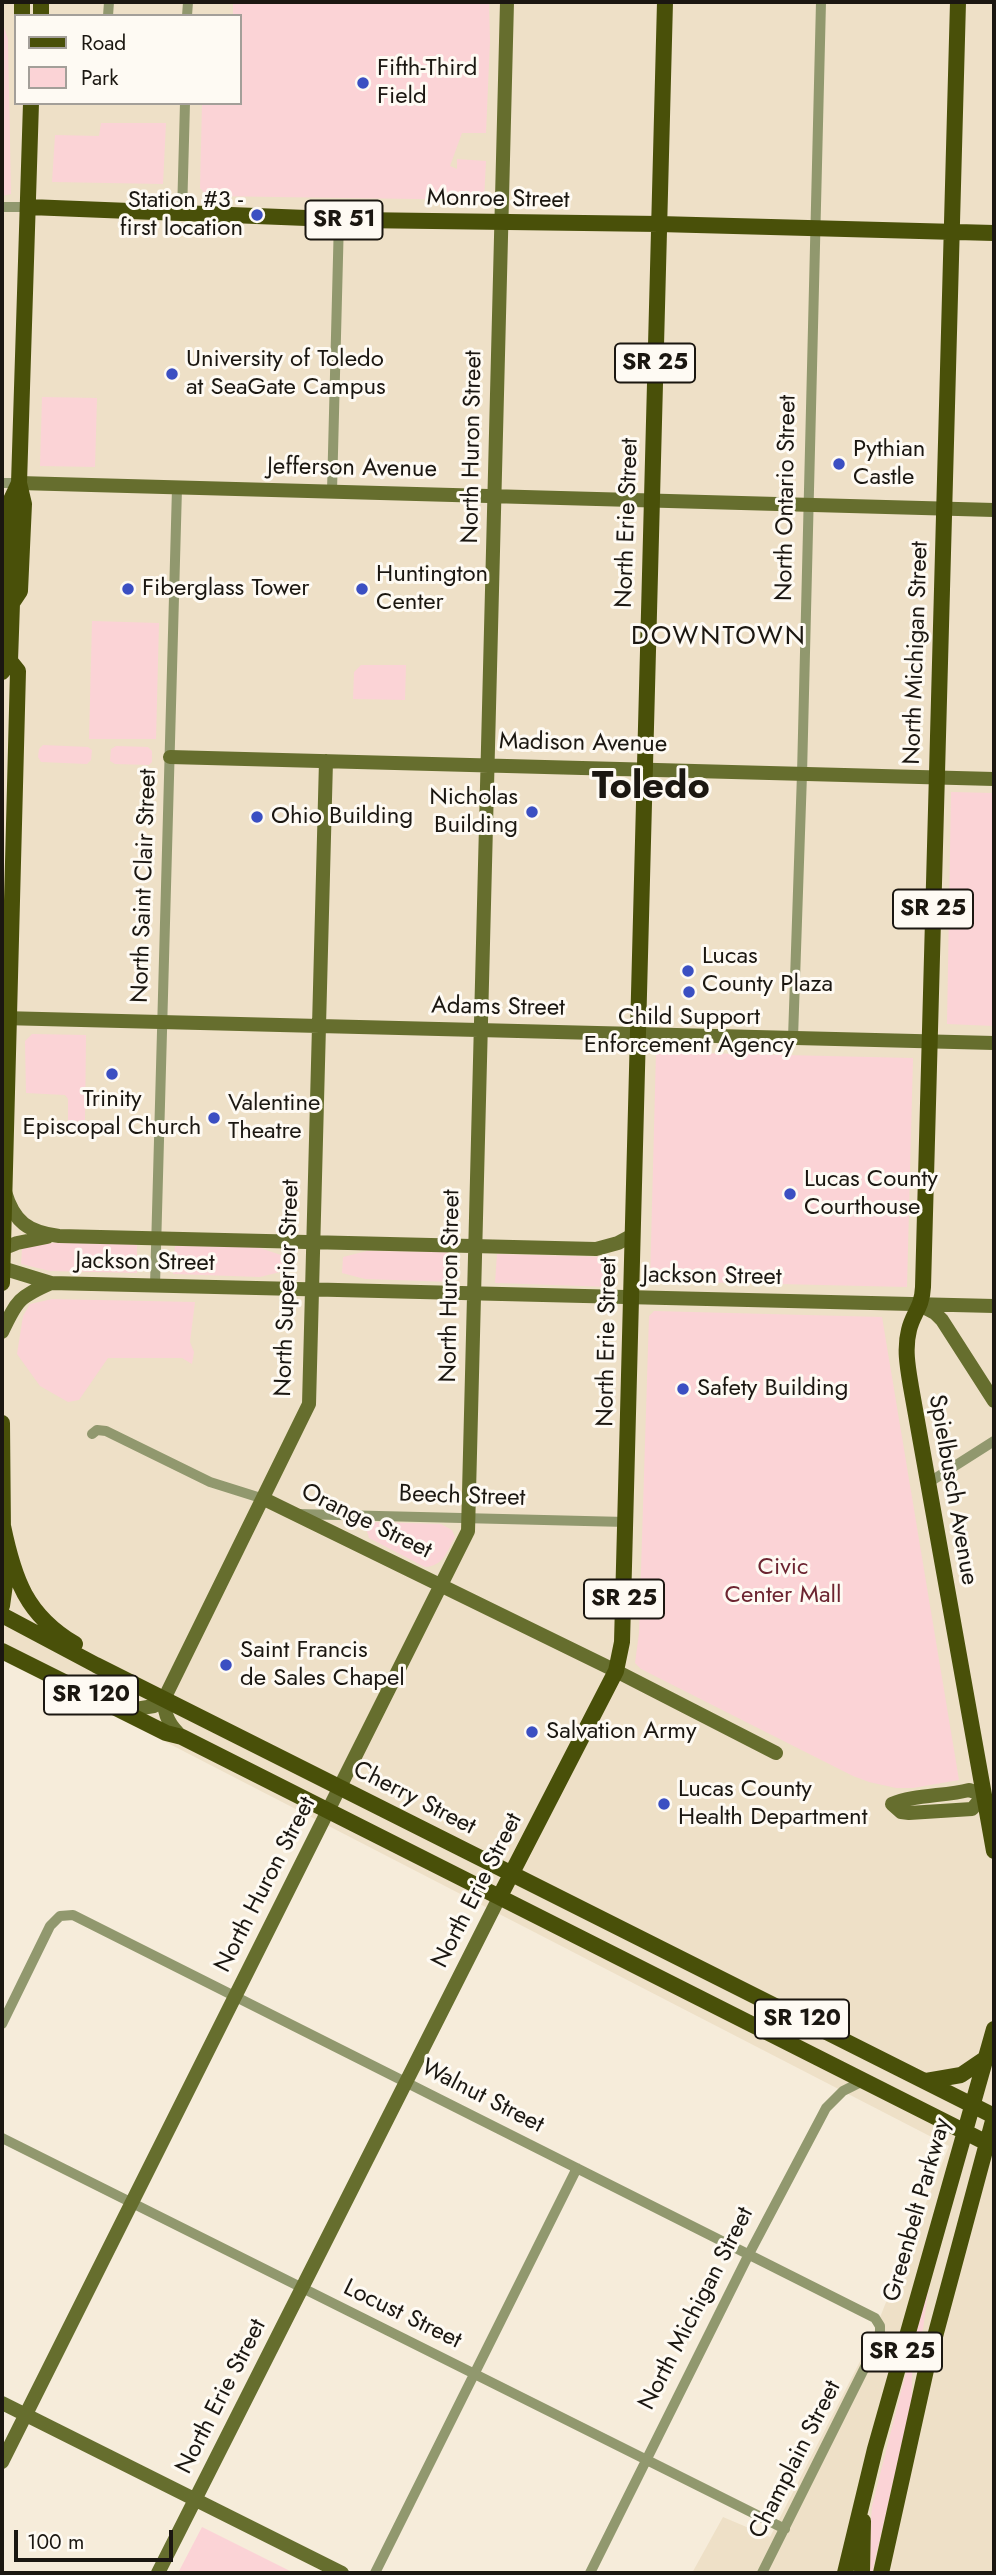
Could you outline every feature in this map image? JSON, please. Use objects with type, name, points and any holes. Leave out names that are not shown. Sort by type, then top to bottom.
[{"type":"main road","name":"North Erie Street","points":[[500,1896],[616,1671],[623,1630],[664,2]]},
{"type":"main road","name":"North Michigan Street","points":[[921,1305],[954,231],[958,2]]},
{"type":"main road","points":[[2,1283],[9,746],[18,671],[6,666],[12,603],[20,591],[24,504],[19,483],[31,105]]},
{"type":"main road","name":"Monroe Street","points":[[29,207],[339,219],[994,233]]},
{"type":"main road","name":"Spielbusch Avenue","points":[[921,1305],[909,1328],[909,1379],[989,1791],[994,1851]]},
{"type":"main road","points":[[2,1423],[6,1577],[2,1606]]},
{"type":"main road","points":[[3,1526],[17,1580],[35,1610],[62,1636],[102,1659],[117,1674]]},
{"type":"main road","name":"Cherry Street","points":[[2,1615],[994,2116]]},
{"type":"main road","name":"Cherry Street","points":[[2,1651],[166,1732],[182,1737],[991,2145]]},
{"type":"main road","points":[[971,2104],[994,2029]]},
{"type":"main road","points":[[926,2081],[961,2075],[986,2058]]},
{"type":"main road","name":"Greenbelt Parkway","points":[[845,2573],[971,2104]]},
{"type":"main road","name":"Greenbelt Parkway","points":[[881,2573],[926,2370],[991,2145],[994,2116]]},
{"type":"main road","points":[[862,2573],[863,2501]]},
{"type":"street","name":"North Huron Street","points":[[2,2462],[466,1537],[469,1518],[507,2]]},
{"type":"street","name":"North Ontario Street","points":[[793,1038],[821,2]]},
{"type":"street","points":[[182,214],[185,105]]},
{"type":"street","name":"Monroe Street","points":[[2,207],[29,207]]},
{"type":"street","points":[[332,491],[339,219]]},
{"type":"street","name":"Jefferson Avenue","points":[[2,482],[994,510]]},
{"type":"street","name":"North Saint Clair Street","points":[[155,1285],[177,488]]},
{"type":"street","name":"Madison Avenue","points":[[170,757],[994,779]]},
{"type":"street","name":"North Superior Street","points":[[164,1699],[309,1404],[326,761]]},
{"type":"street","name":"Adams Street","points":[[6,1017],[318,1027],[994,1042]]},
{"type":"street","name":"Jackson Street","points":[[4,1189],[10,1206],[23,1223],[33,1231],[59,1236],[596,1249],[634,1235]]},
{"type":"street","name":"Jackson Street","points":[[2,1249],[17,1243],[59,1236]]},
{"type":"street","name":"Jackson Street","points":[[2,1268],[51,1283],[994,1306]]},
{"type":"street","name":"Jackson Street","points":[[2,1332],[15,1304],[33,1290],[51,1283]]},
{"type":"street","points":[[921,1305],[942,1320],[994,1401]]},
{"type":"street","name":"Orange Street","points":[[92,1434],[97,1430],[106,1431],[210,1482],[264,1499],[616,1671],[776,1753]]},
{"type":"street","points":[[928,1483],[994,1441]]},
{"type":"street","name":"Beech Street","points":[[296,1514],[626,1522]]},
{"type":"street","points":[[123,1711],[154,1706],[164,1699],[167,1719],[182,1737]]},
{"type":"street","points":[[969,1790],[989,1791],[972,1809],[901,1812],[892,1804],[903,1799],[929,1798],[969,1790]]},
{"type":"street","name":"North Erie Street","points":[[159,2573],[500,1896]]},
{"type":"street","name":"Walnut Street","points":[[2,2024],[50,1926],[60,1916],[73,1915],[749,2254],[874,2318],[880,2326]]},
{"type":"street","name":"North Michigan Street","points":[[590,2573],[749,2254],[826,2108],[842,2091],[863,2081]]},
{"type":"street","name":"Locust Street","points":[[2,2138],[785,2529]]},
{"type":"street","points":[[375,2573],[577,2168]]},
{"type":"street","name":"Champlain Street","points":[[762,2573],[880,2337],[880,2326]]},
{"type":"street","points":[[2,2403],[342,2573]]},
{"type":"shaded area","points":[[2,2],[994,2],[994,2573],[692,2573],[723,2517],[770,2537],[870,2342],[949,2146],[4,1660],[2,1662]]},
{"type":"green space","points":[[2,2],[3,24],[8,39],[11,194],[2,196]]},
{"type":"green space","name":"Fifth-Third Field","points":[[233,2],[489,3],[486,133],[462,133],[450,166],[457,169],[457,159],[486,161],[484,200],[207,196],[200,188],[202,105],[242,105],[242,14],[233,14]]},
{"type":"green space","points":[[101,123],[166,123],[163,184],[52,182],[55,135],[99,136]]},
{"type":"green space","points":[[42,397],[97,398],[95,467],[40,466]]},
{"type":"green space","points":[[92,621],[159,623],[156,739],[89,739]]},
{"type":"green space","points":[[361,665],[406,665],[405,700],[353,699],[354,672]]},
{"type":"green space","points":[[43,745],[88,747],[92,750],[91,760],[87,764],[41,762],[38,757],[39,749]]},
{"type":"green space","points":[[116,746],[148,747],[152,751],[152,762],[149,765],[115,764],[110,761],[111,749]]},
{"type":"green space","points":[[951,792],[994,793],[994,1026],[947,1024]]},
{"type":"green space","points":[[32,1034],[86,1035],[85,1122],[68,1121],[68,1099],[65,1095],[26,1093],[25,1041]]},
{"type":"green space","points":[[656,1052],[913,1058],[907,1287],[650,1281]]},
{"type":"green space","points":[[58,1242],[137,1244],[137,1273],[50,1271],[21,1264],[22,1248]]},
{"type":"green space","points":[[175,1246],[257,1247],[284,1256],[284,1271],[260,1277],[173,1274]]},
{"type":"green space","points":[[367,1251],[453,1252],[452,1282],[365,1279],[342,1273],[343,1257]]},
{"type":"green space","points":[[497,1254],[610,1257],[609,1287],[495,1283]]},
{"type":"green space","points":[[52,1299],[195,1302],[190,1342],[194,1352],[192,1364],[182,1358],[108,1358],[79,1400],[68,1402],[40,1386],[17,1354],[23,1316],[30,1304]]},
{"type":"green space","name":"Civic Center Mall","points":[[654,1311],[882,1317],[959,1780],[913,1788],[896,1788],[869,1782],[641,1669],[635,1663],[639,1633],[649,1316]]},
{"type":"green space","points":[[375,1522],[441,1524],[452,1530],[455,1537],[441,1561],[425,1567],[369,1538],[366,1528]]},
{"type":"green space","points":[[930,2278],[923,2329],[912,2370],[912,2400],[872,2573],[867,2573],[872,2506]]},
{"type":"green space","points":[[202,2527],[294,2573],[178,2573]]},
{"type":"place","name":"Fifth-Third Field","points":[[363,83]]},
{"type":"place","name":"Station #3 - first location","points":[[257,215]]},
{"type":"place","name":"University of Toledo at SeaGate Campus","points":[[172,374]]},
{"type":"place","name":"Pythian Castle","points":[[839,464]]},
{"type":"place","name":"Fiberglass Tower","points":[[128,589]]},
{"type":"place","name":"Huntington Center","points":[[362,589]]},
{"type":"place","name":"Nicholas Building","points":[[532,812]]},
{"type":"place","name":"Ohio Building","points":[[257,817]]},
{"type":"place","name":"Lucas County Plaza","points":[[688,971]]},
{"type":"place","name":"Child Support Enforcement Agency","points":[[689,992]]},
{"type":"place","name":"Trinity Episcopal Church","points":[[112,1074]]},
{"type":"place","name":"Valentine Theatre","points":[[214,1118]]},
{"type":"place","name":"Lucas County Courthouse","points":[[790,1194]]},
{"type":"place","name":"Safety Building","points":[[683,1389]]},
{"type":"place","name":"Saint Francis de Sales Chapel","points":[[226,1665]]},
{"type":"place","name":"Salvation Army","points":[[532,1732]]},
{"type":"place","name":"Lucas County Health Department","points":[[664,1804]]},
{"type":"district","name":"DOWNTOWN","points":[[719,638]]},
{"type":"district","name":"Toledo","points":[[651,789]]}]
